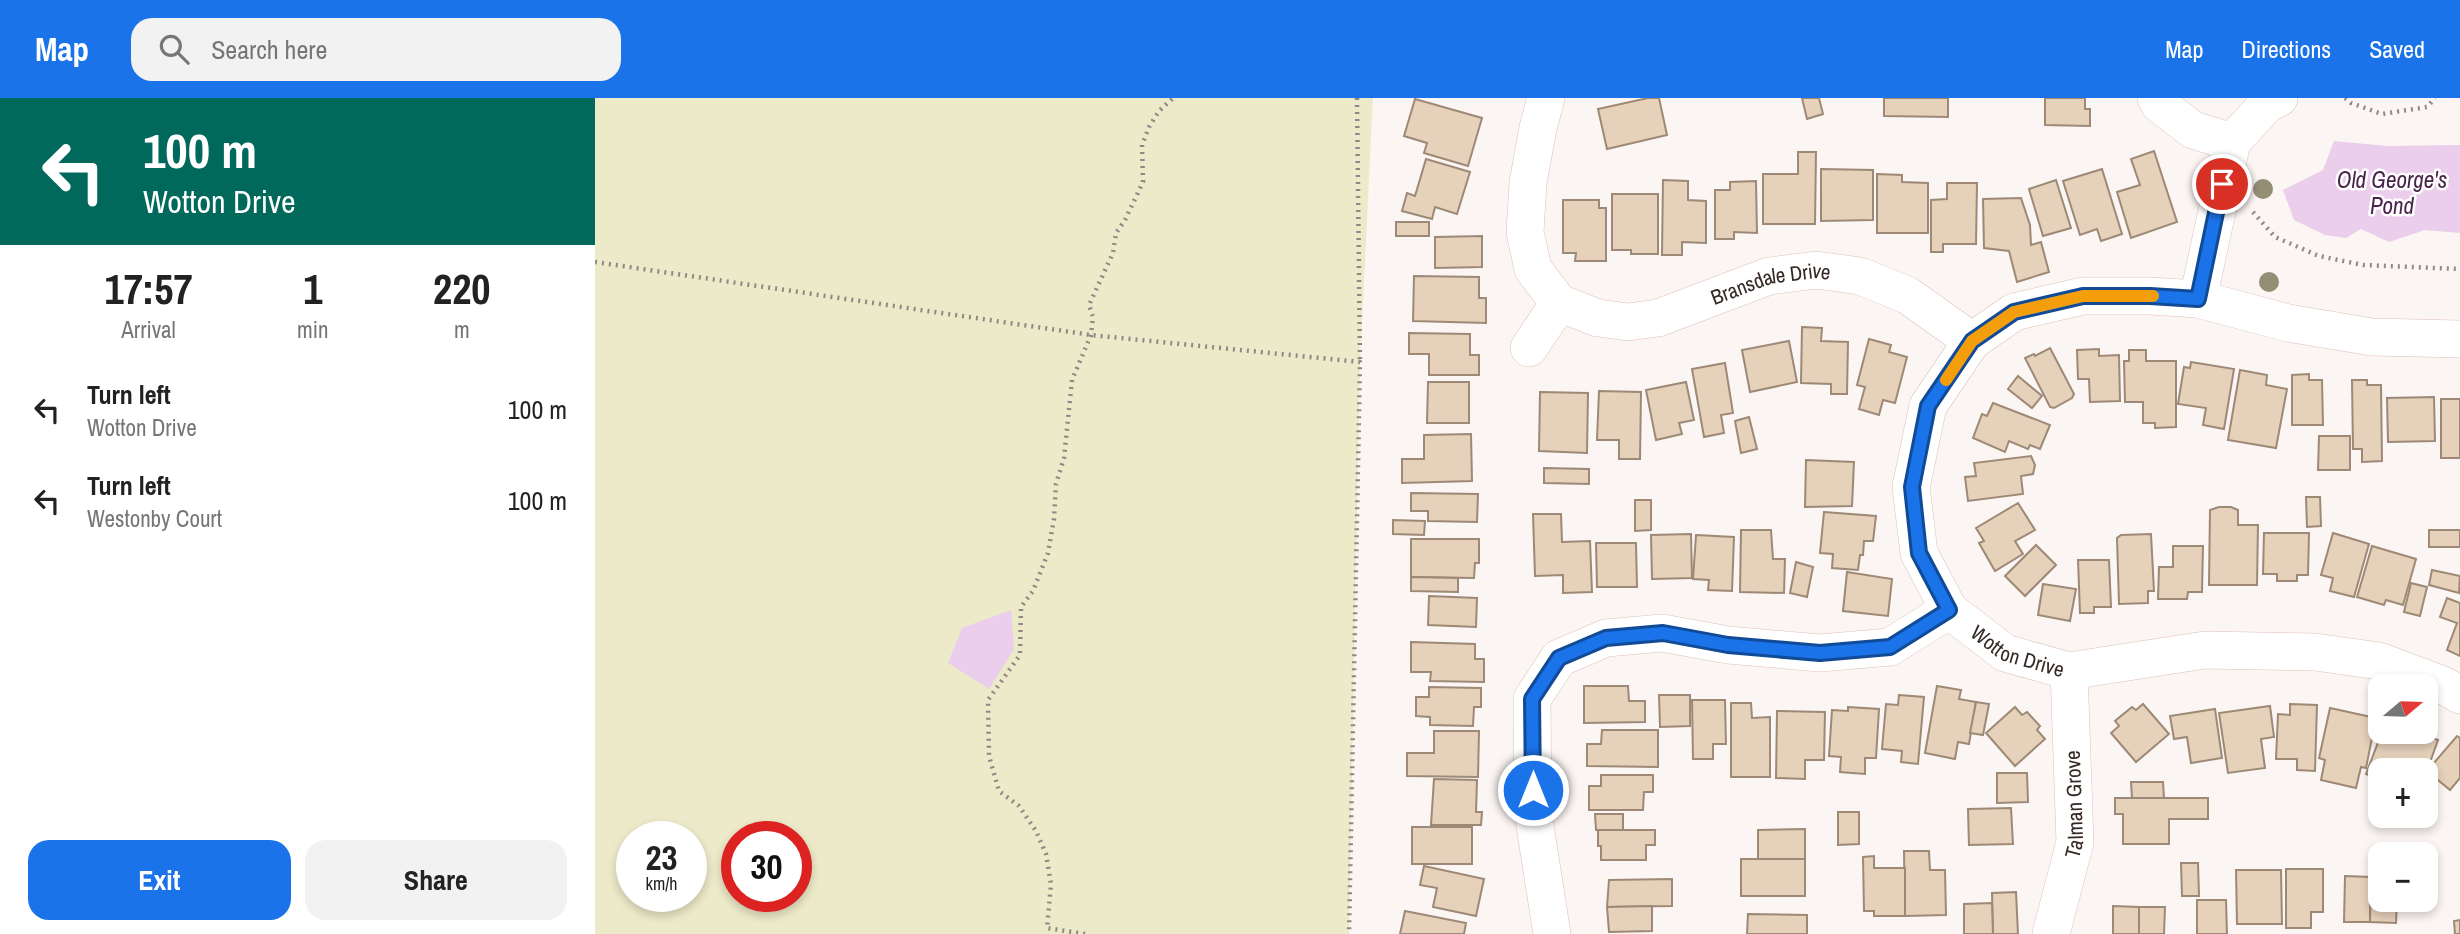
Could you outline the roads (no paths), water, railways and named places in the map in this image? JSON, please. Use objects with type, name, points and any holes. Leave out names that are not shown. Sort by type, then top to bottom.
[{"type":"street","points":[[1529,348],[1559,303],[1533,269],[1525,232],[1528,183],[1546,98]]},
{"type":"street","points":[[2156,98],[2159,104],[2193,130],[2232,142]]},
{"type":"street","points":[[2198,299],[2232,142],[2267,104],[2279,98]]},
{"type":"street","name":"Bransdale Drive","points":[[1559,303],[1598,318],[1628,322],[1658,318],[1769,276],[1817,270],[1860,276],[1907,295],[1972,341]]},
{"type":"street","name":"Wotton Drive","points":[[2460,339],[2372,337],[2288,323],[2198,299],[2150,296],[2083,296],[2014,312],[1972,341],[1928,406],[1912,487],[1919,553],[1949,610],[2005,653],[2069,671],[2205,650],[2315,652],[2379,661],[2442,685],[2460,695]]},
{"type":"street","points":[[1552,934],[1533,813],[1532,699],[1559,658],[1606,638],[1663,633],[1728,645],[1820,653],[1890,647],[1949,610]]},
{"type":"street","name":"Talman Grove","points":[[2051,934],[2075,842],[2069,671]]},
{"type":"water","name":"Old George's Pond","points":[[2334,141],[2388,146],[2460,145],[2460,233],[2425,230],[2389,242],[2361,229],[2346,238],[2325,235],[2294,220],[2283,190],[2323,170]]},
{"type":"water","points":[[1011,610],[1014,649],[989,689],[948,663],[962,628]]}]
